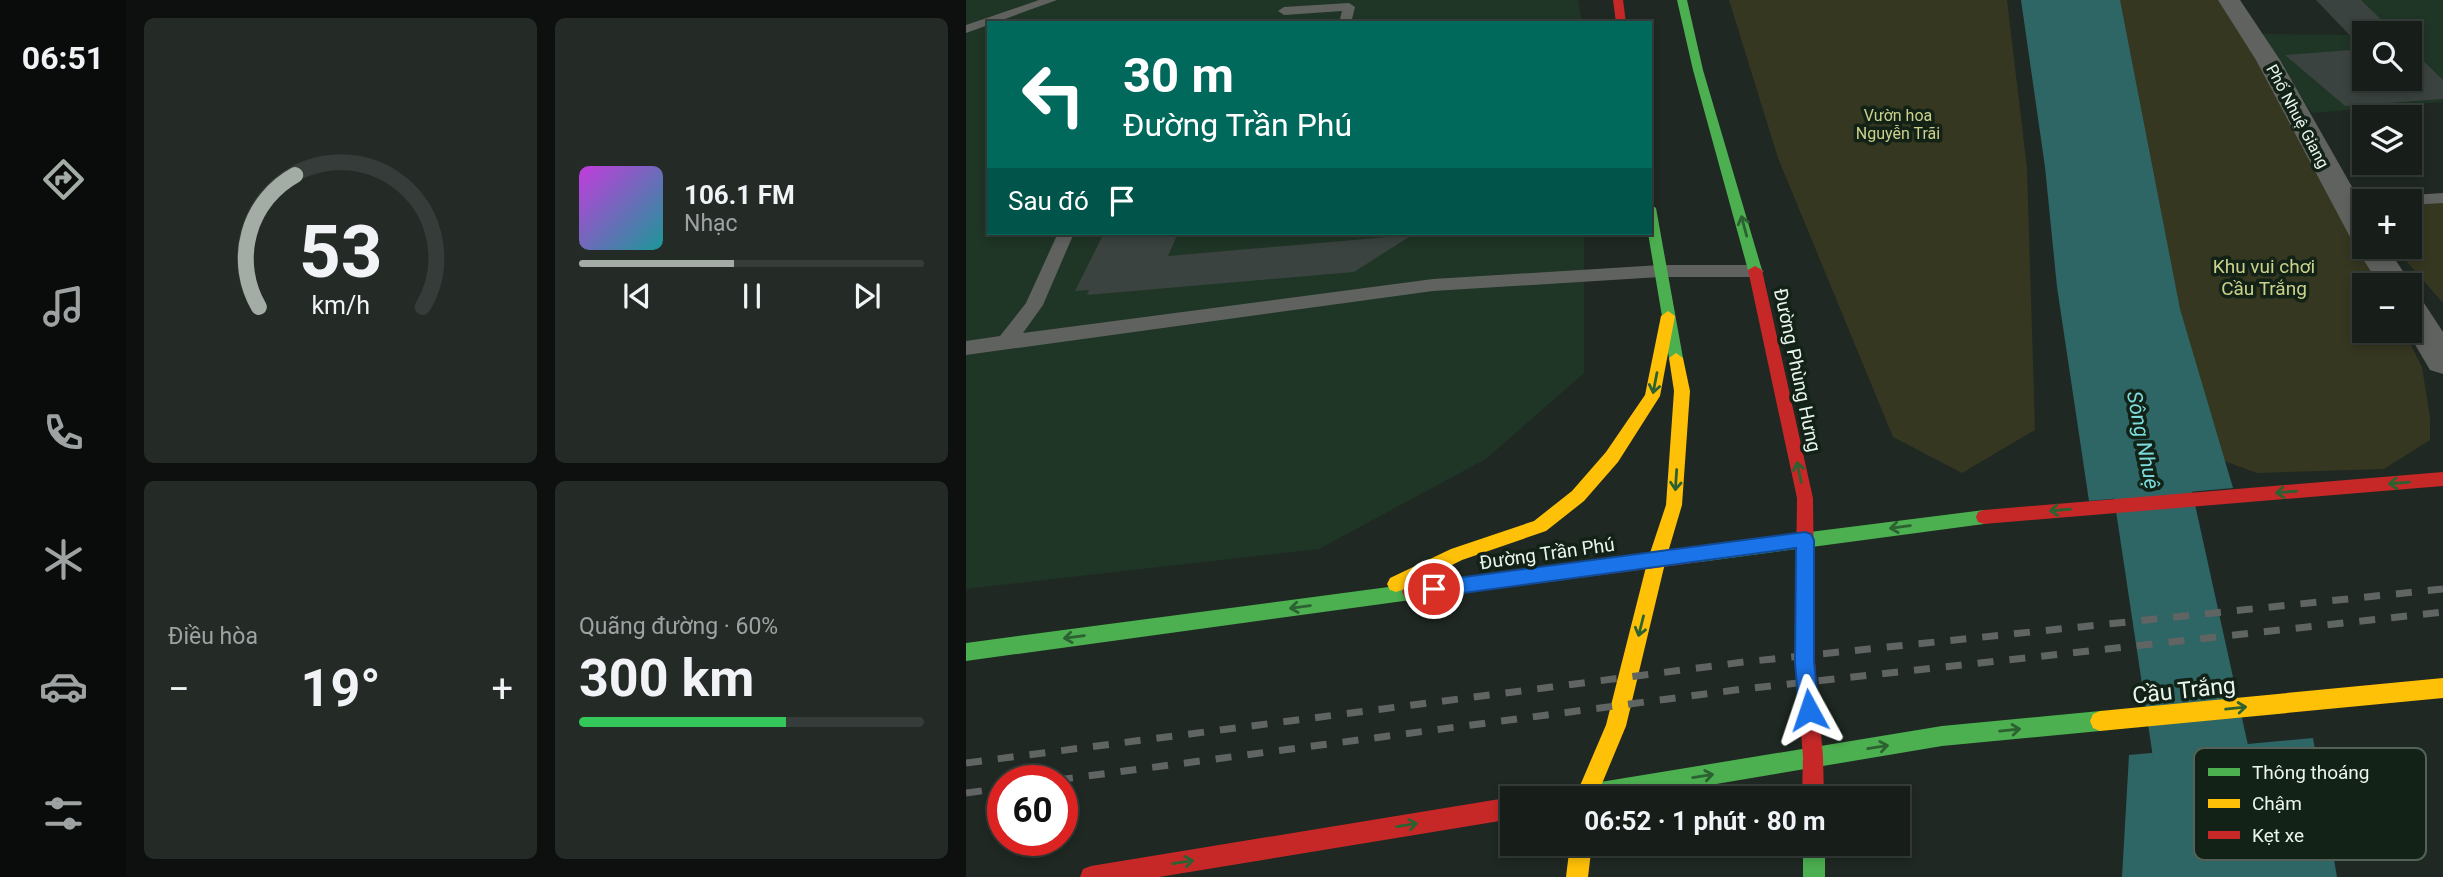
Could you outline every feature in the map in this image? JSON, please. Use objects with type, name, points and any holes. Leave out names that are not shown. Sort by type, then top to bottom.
[{"type":"main road","points":[[1618,0],[1621,21]]},
{"type":"main road","name":"Đường Phùng Hưng","points":[[1682,0],[1698,70],[1755,271],[1805,498],[1805,662],[1813,786]]},
{"type":"main road","points":[[1591,786],[1616,726],[1657,559],[1674,505],[1682,391],[1652,221]]},
{"type":"main road","points":[[1367,598],[1457,554],[1540,526],[1578,496],[1612,457],[1652,396],[1668,316]]},
{"type":"main road","name":"Đường Trần Phú","points":[[966,652],[1967,518],[2443,479]]},
{"type":"main road","name":"Cầu Trắng","points":[[1813,757],[1942,736],[2437,688]]},
{"type":"main road","points":[[1649,786],[1813,757]]},
{"type":"main road","points":[[1091,877],[1500,810]]},
{"type":"main road","points":[[1577,877],[1580,856]]},
{"type":"main road","points":[[1814,856],[1814,877]]},
{"type":"street","name":"Phố Nhuệ Giang","points":[[2229,0],[2269,60],[2352,199]]},
{"type":"street","points":[[2422,327],[2443,361]]},
{"type":"lane","points":[[989,21],[1051,0]]},
{"type":"lane","points":[[1284,11],[1348,4]]},
{"type":"lane","points":[[966,29],[987,22]]},
{"type":"lane","points":[[2422,199],[2443,198]]},
{"type":"lane","points":[[1006,342],[1034,305],[1065,235]]},
{"type":"lane","points":[[966,348],[1433,285],[1660,271],[1755,271]]},
{"type":"shaded area","points":[[966,0],[1578,0],[1582,21],[987,21],[987,235],[1584,235],[1584,373],[1486,459],[1319,549],[966,589]]},
{"type":"shaded area","points":[[2316,0],[2443,0],[2443,102],[2352,105],[2352,110],[2312,113],[2258,34],[2349,35]]},
{"type":"green space","name":"Vườn hoa Nguyễn Trãi","points":[[1729,0],[2007,0],[2027,168],[2035,430],[1962,473],[1893,437],[1778,158]]},
{"type":"green space","name":"Khu vui chơi Cầu Trắng","points":[[2115,0],[2225,0],[2264,59],[2352,230],[2352,259],[2367,259],[2374,273],[2352,273],[2352,343],[2410,343],[2422,367],[2430,417],[2430,440],[2384,469],[2257,473],[2219,459],[2169,308]]},
{"type":"green space","points":[[2443,194],[2443,303],[2422,279],[2422,273],[2417,273],[2404,259],[2422,259],[2422,195]]},
{"type":"water","points":[[2021,0],[2120,0],[2180,309],[2233,488],[2089,501],[2057,287],[2045,167]]},
{"type":"water","points":[[2313,738],[2315,748],[2205,748]]},
{"type":"water","points":[[2194,749],[2194,860],[2334,860],[2337,877],[2122,877],[2129,755]]},
{"type":"building","points":[[2316,0],[2361,0],[2383,21],[2352,21],[2352,38]]},
{"type":"building","points":[[2352,50],[2352,91],[2422,91],[2422,60],[2443,80],[2443,99],[2345,106],[2285,55]]},
{"type":"building","points":[[1103,235],[1177,235],[1168,256],[1412,235],[1354,272],[1087,295],[1089,290],[1075,291]]},
{"type":"waterway","name":"Sông Nhuệ","points":[[2139,418],[2200,748]]},
{"type":"waterway","name":"Sông Nhuệ","points":[[2221,860],[2224,877]]},
{"type":"railway","points":[[966,763],[1744,662],[2443,589]]},
{"type":"railway","points":[[1078,777],[1743,689],[2443,612]]},
{"type":"railway","points":[[966,793],[987,790]]},
{"type":"traffic: fast","points":[[1682,0],[1698,70],[1755,270]]},
{"type":"traffic: fast","points":[[1652,220],[1676,358]]},
{"type":"traffic: fast","points":[[1700,554],[1984,517]]},
{"type":"traffic: fast","points":[[966,652],[1411,592]]},
{"type":"traffic: fast","points":[[1642,786],[1942,736],[2100,721]]},
{"type":"traffic: fast","points":[[1814,856],[1814,877]]},
{"type":"traffic: slow","points":[[1396,584],[1457,554],[1540,526],[1578,496],[1612,457],[1652,396],[1668,316]]},
{"type":"traffic: slow","points":[[1591,786],[1616,726],[1657,559],[1674,505],[1682,391],[1676,358]]},
{"type":"traffic: slow","points":[[2100,721],[2443,688]]},
{"type":"traffic: slow","points":[[1577,877],[1580,856]]},
{"type":"traffic: jam","points":[[1618,0],[1621,21]]},
{"type":"traffic: jam","points":[[1755,270],[1805,498],[1805,662],[1813,757]]},
{"type":"traffic: jam","points":[[1984,517],[2443,479]]},
{"type":"traffic: jam","points":[[1411,592],[1700,554]]},
{"type":"traffic: jam","points":[[1813,757],[1813,786]]},
{"type":"traffic: jam","points":[[1091,877],[1500,810]]},
{"type":"route","points":[[1434,589],[1805,540],[1805,662],[1809,710]]}]
